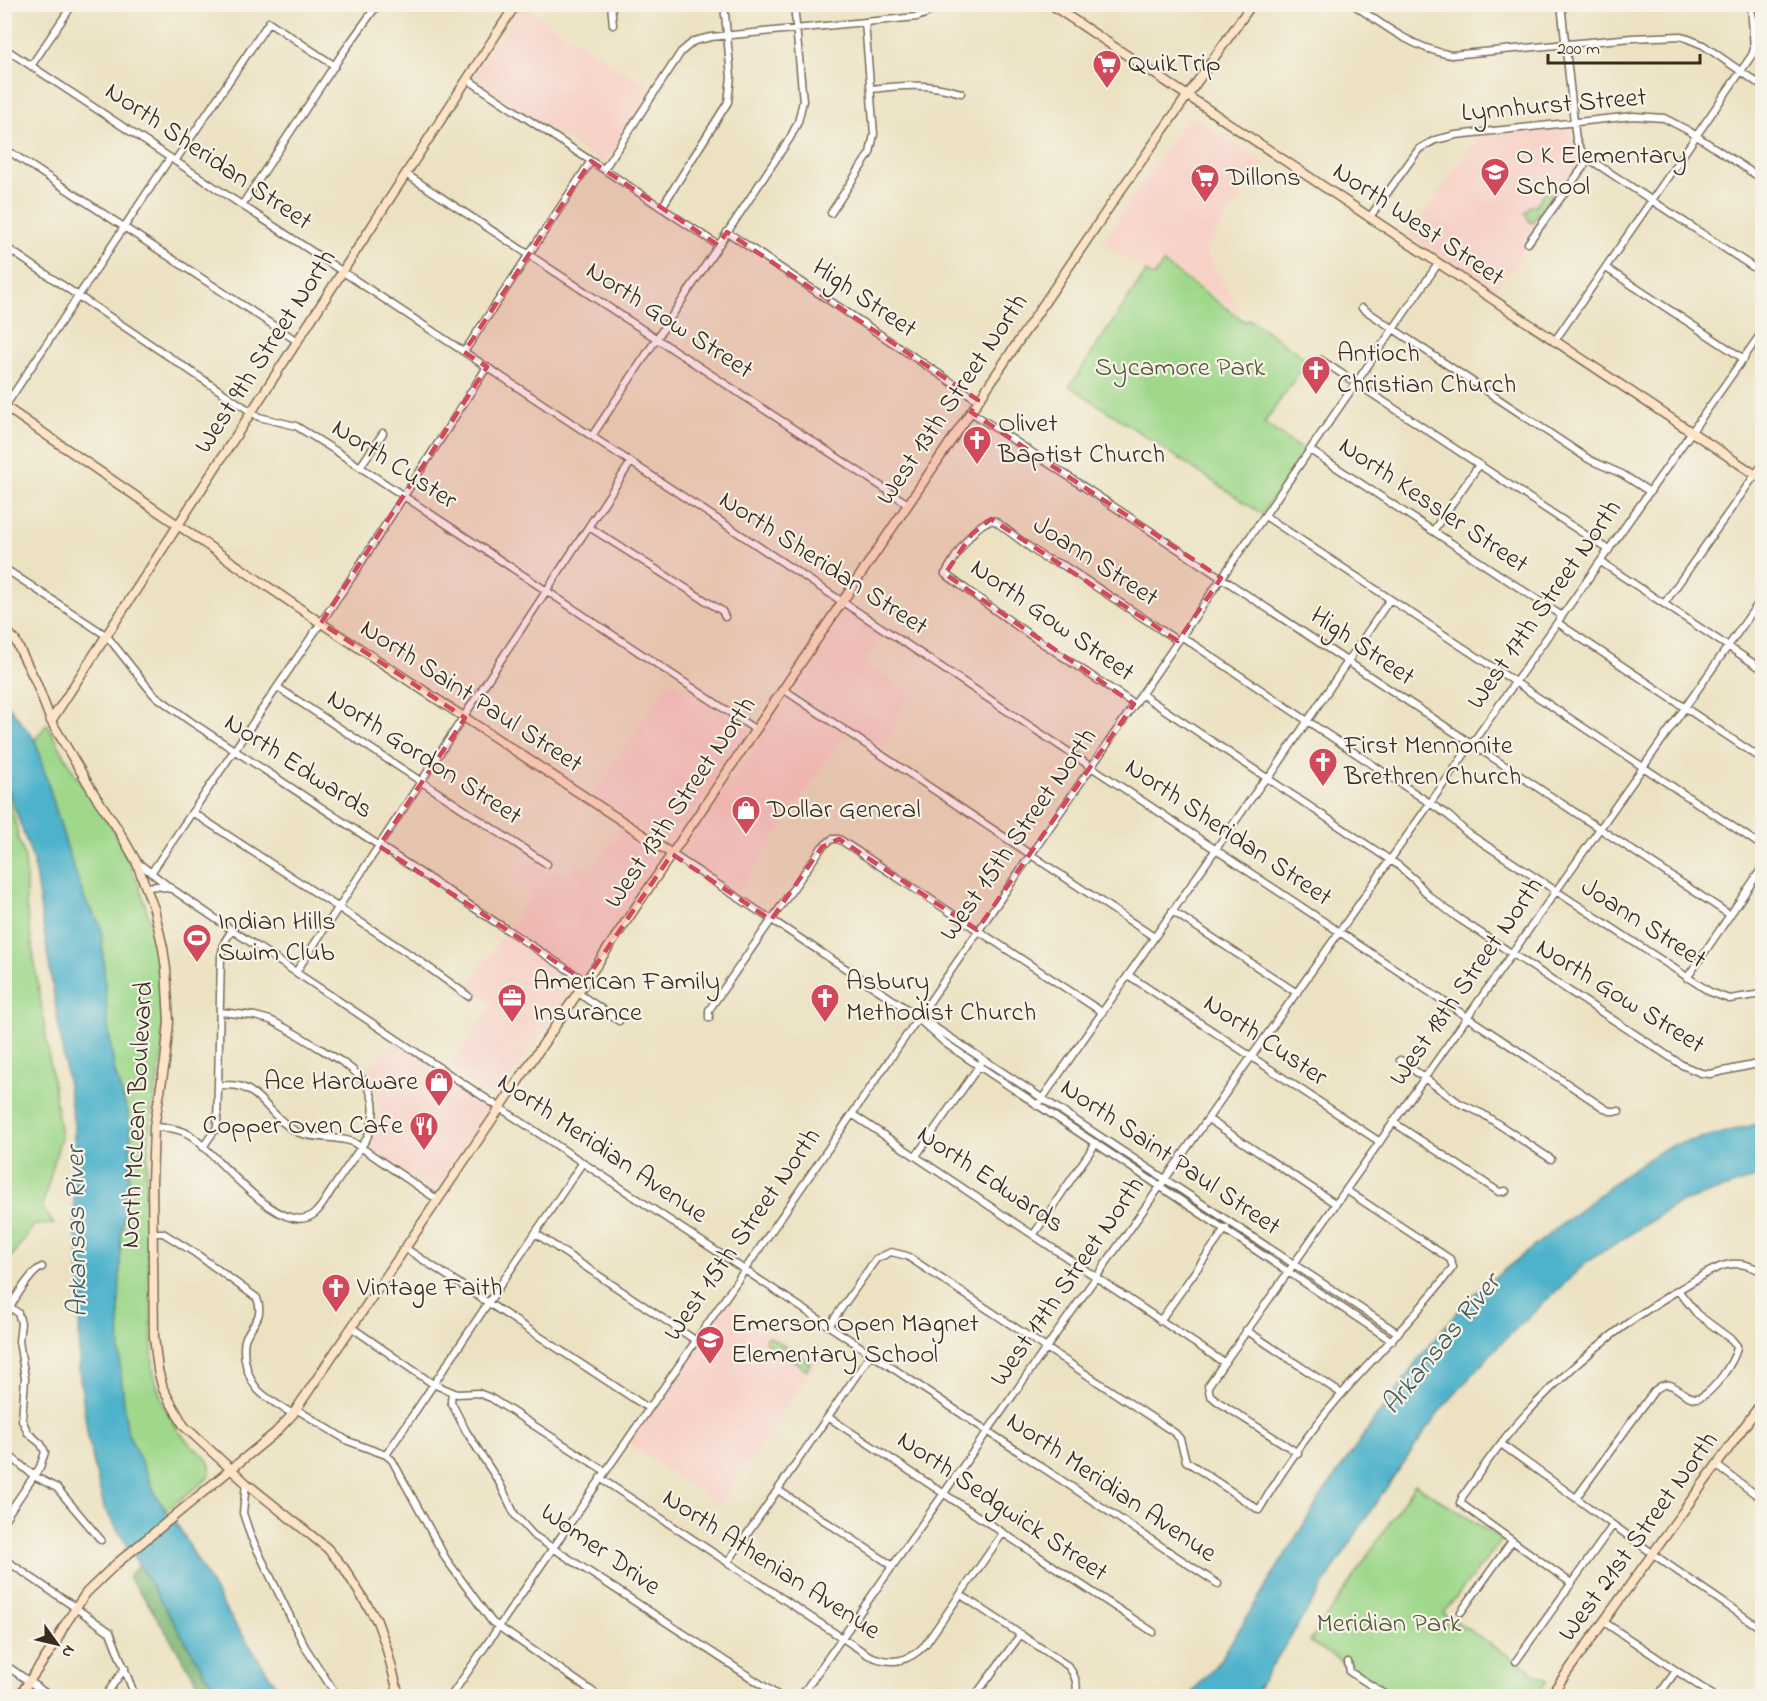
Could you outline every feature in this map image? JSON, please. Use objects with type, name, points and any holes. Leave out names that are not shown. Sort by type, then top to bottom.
[{"type":"street","points":[[31,66],[73,4]]},
{"type":"street","points":[[242,206],[378,4]]},
{"type":"street","name":"West 9th Street North","points":[[51,721],[516,4]]},
{"type":"street","points":[[611,4],[613,25]]},
{"type":"street","points":[[662,207],[728,102],[731,86],[724,4]]},
{"type":"street","points":[[592,436],[790,138],[798,122],[802,101],[794,4]]},
{"type":"street","points":[[604,170],[681,52],[694,41],[727,35],[917,17],[939,4]]},
{"type":"street","name":"North West Street","points":[[1050,4],[1759,477]]},
{"type":"street","name":"West 13th Street North","points":[[19,1696],[98,1582],[116,1564],[230,1468],[275,1433],[294,1411],[978,400],[1186,95],[1251,4]]},
{"type":"street","points":[[1353,4],[1416,45],[1438,53],[1464,55],[1662,35],[1681,36],[1703,45],[1762,86]]},
{"type":"street","points":[[1561,4],[1576,140],[1581,150],[1589,159],[1762,273]]},
{"type":"street","points":[[1554,342],[1742,72],[1754,49],[1751,4]]},
{"type":"street","points":[[5,407],[124,227],[269,22],[335,66]]},
{"type":"street","points":[[831,213],[870,153],[875,123],[865,22]]},
{"type":"street","points":[[1753,24],[1762,23]]},
{"type":"street","name":"North Sheridan Street","points":[[4,48],[1609,1111],[1619,1111]]},
{"type":"street","points":[[467,79],[718,245]]},
{"type":"street","points":[[872,89],[918,84],[932,85],[961,93]]},
{"type":"street","name":"Lynnhurst Street","points":[[1369,218],[1419,149],[1435,140],[1456,135],[1633,116],[1664,118],[1697,136],[1762,180]]},
{"type":"street","points":[[4,148],[297,341]]},
{"type":"street","points":[[1528,243],[1589,159]]},
{"type":"street","points":[[464,352],[591,161]]},
{"type":"street","name":"North Gow Street","points":[[406,174],[908,504]]},
{"type":"street","name":"High Street","points":[[727,232],[978,400]]},
{"type":"street","name":"North Custer","points":[[4,246],[252,412],[275,422],[296,426],[360,467],[756,730]]},
{"type":"street","name":"West 15th Street North","points":[[451,1696],[1438,264]]},
{"type":"street","points":[[1606,268],[1744,359]]},
{"type":"street","points":[[1362,308],[1590,460],[1622,474],[1650,492]]},
{"type":"street","name":"West 17th Street North","points":[[801,1696],[1762,332]]},
{"type":"street","points":[[1321,360],[1609,550]]},
{"type":"street","points":[[151,873],[321,622],[487,367]]},
{"type":"street","name":"North Saint Paul Street","points":[[5,407],[321,622],[1398,1333]]},
{"type":"street","name":"High Street","points":[[970,412],[1730,915]]},
{"type":"street","points":[[360,467],[382,433]]},
{"type":"street","name":"North Kessler Street","points":[[1310,450],[1562,616]]},
{"type":"street","points":[[296,972],[631,462]]},
{"type":"street","points":[[1433,531],[1479,465]]},
{"type":"street","points":[[1664,604],[1759,477],[1762,465]]},
{"type":"street","points":[[1265,516],[1762,846]]},
{"type":"street","name":"North Gow Street","points":[[988,520],[976,529],[945,574],[1024,631],[1134,704]]},
{"type":"street","name":"Joann Street","points":[[988,520],[999,524],[1044,558],[1063,565],[1308,721],[1449,816],[1466,832],[1687,978],[1710,992],[1729,999],[1762,993]]},
{"type":"street","points":[[589,527],[722,611],[725,617]]},
{"type":"street","points":[[1600,561],[1762,669]]},
{"type":"street","name":"North Edwards","points":[[4,568],[107,636],[153,694],[234,750],[585,981]]},
{"type":"street","name":"West 18th Street North","points":[[1298,1453],[1217,1401],[1210,1395],[1208,1386],[1762,598]]},
{"type":"street","points":[[1037,1106],[1262,783],[1268,778],[1308,721],[1390,599]]},
{"type":"street","points":[[1558,623],[1762,759]]},
{"type":"street","name":"North McLean Boulevard","points":[[4,628],[15,640],[36,682],[51,721],[136,861],[154,909],[163,948],[169,1022],[154,1127],[152,1183],[154,1337],[163,1389],[184,1426],[246,1483],[327,1548],[344,1568],[377,1621],[399,1696]]},
{"type":"street","name":"North Gordon Street","points":[[277,687],[547,864]]},
{"type":"street","points":[[783,689],[1154,937]]},
{"type":"street","name":"North Gow Street","points":[[1141,694],[1390,860],[1436,901],[1512,954],[1691,1070],[1710,1074],[1762,1063]]},
{"type":"street","points":[[192,812],[417,958],[468,996]]},
{"type":"street","points":[[709,1018],[709,1010],[827,841],[839,838],[1102,1012]]},
{"type":"street","name":"North Meridian Avenue","points":[[136,861],[232,930],[1218,1584]]},
{"type":"street","points":[[1687,978],[1762,868]]},
{"type":"street","name":"North Meridian Avenue","points":[[146,887],[158,885],[172,889]]},
{"type":"street","points":[[1172,911],[1297,993]]},
{"type":"street","points":[[203,1147],[218,1127],[221,956],[225,941],[232,930]]},
{"type":"street","name":"North Custer","points":[[1128,975],[1380,1142]]},
{"type":"street","points":[[578,993],[619,1021]]},
{"type":"street","points":[[154,1127],[181,1131],[203,1147],[246,1188],[280,1214],[291,1219],[300,1219],[315,1213],[361,1148],[372,1125],[374,1102],[368,1086],[357,1071],[270,1020],[221,1012]]},
{"type":"street","name":"North Saint Paul Street","points":[[918,1018],[945,1043],[1037,1106],[1392,1341]]},
{"type":"street","points":[[916,1156],[983,1059]]},
{"type":"street","points":[[1400,1060],[1459,1103],[1483,1114],[1551,1159]]},
{"type":"street","points":[[219,1085],[239,1086],[253,1093],[282,1122],[298,1132],[316,1138],[343,1138],[438,1200]]},
{"type":"street","name":"North Edwards","points":[[852,1114],[1223,1362]]},
{"type":"street","points":[[1208,1119],[1336,1204]]},
{"type":"street","points":[[1393,1122],[1499,1192],[1506,1191]]},
{"type":"street","points":[[1034,1234],[1100,1137]]},
{"type":"street","points":[[387,1455],[583,1162]]},
{"type":"street","points":[[829,1326],[876,1259],[891,1252],[900,1253],[1175,1432],[1180,1439],[1186,1461],[1259,1510],[1342,1394],[1392,1341],[1453,1267],[1448,1257],[1346,1190]]},
{"type":"street","points":[[1160,1321],[1230,1223]]},
{"type":"street","points":[[152,1233],[163,1233],[235,1280],[257,1298],[260,1307],[259,1315],[243,1345],[254,1386],[262,1395],[348,1441],[387,1455],[392,1460],[446,1559],[492,1623],[600,1696]]},
{"type":"street","points":[[535,1233],[695,1340]]},
{"type":"street","points":[[405,1248],[648,1408]]},
{"type":"street","points":[[1571,1584],[1460,1503],[1463,1496],[1501,1444],[1546,1393],[1588,1353],[1628,1322],[1718,1267],[1730,1264],[1748,1265],[1762,1272]]},
{"type":"street","points":[[4,1319],[34,1272],[42,1267]]},
{"type":"street","points":[[1576,1498],[1654,1391],[1660,1386],[1671,1385],[1695,1398],[1701,1398],[1712,1390],[1734,1358],[1737,1346],[1697,1314],[1678,1290]]},
{"type":"street","points":[[4,1520],[42,1464],[45,1452],[41,1444],[26,1430],[22,1420],[25,1378],[19,1341],[21,1323],[18,1312],[10,1307]]},
{"type":"street","points":[[351,1327],[433,1384],[457,1394],[478,1393],[491,1398],[605,1471]]},
{"type":"street","points":[[1246,1330],[1342,1394]]},
{"type":"street","points":[[728,1562],[872,1354]]},
{"type":"street","name":"Womer Drive","points":[[452,1392],[451,1402],[466,1431],[500,1484],[515,1515],[533,1535],[564,1553],[779,1696]]},
{"type":"street","name":"West 21st Street North","points":[[1550,1696],[1762,1402]]},
{"type":"street","name":"North Sedgwick Street","points":[[828,1417],[1153,1632]]},
{"type":"street","points":[[1501,1444],[1653,1554],[1762,1629]]},
{"type":"street","points":[[4,1451],[34,1476],[57,1488],[101,1540]]},
{"type":"street","points":[[1716,1466],[1762,1499]]},
{"type":"street","name":"North Athenian Avenue","points":[[600,1478],[842,1638],[879,1660],[890,1662],[899,1661],[917,1653],[961,1595],[1003,1533]]},
{"type":"street","points":[[246,1483],[243,1513],[251,1537],[305,1647],[337,1696]]},
{"type":"street","points":[[778,1490],[893,1566]]},
{"type":"street","points":[[1516,1661],[1613,1525]]},
{"type":"street","points":[[1461,1612],[1512,1541]]},
{"type":"street","points":[[4,1559],[107,1628],[135,1696]]},
{"type":"street","points":[[961,1595],[1068,1666],[1073,1673],[1076,1685],[1075,1696]]},
{"type":"street","points":[[1604,1622],[1714,1696]]},
{"type":"street","points":[[975,1696],[1021,1634]]},
{"type":"street","points":[[1348,1662],[1350,1672],[1388,1696]]},
{"type":"street","points":[[4,1664],[50,1696]]},
{"type":"street","points":[[105,1696],[124,1668]]},
{"type":"street","points":[[1659,1696],[1676,1671]]},
{"type":"highlighted area","points":[[591,161],[718,245],[727,232],[978,400],[971,412],[1221,578],[1178,641],[991,519],[972,534],[945,574],[1134,704],[977,930],[839,839],[822,847],[771,920],[672,854],[585,981],[379,846],[465,718],[321,623],[487,367],[464,352]]},
{"type":"shaded area","points":[[521,5],[653,89],[602,164],[475,79],[473,75]]},
{"type":"shaded area","points":[[1189,114],[1264,163],[1205,250],[1240,312],[1164,262],[1154,277],[1102,242]]},
{"type":"shaded area","name":"O K Elementary School","points":[[1569,127],[1574,144],[1584,161],[1525,238],[1523,242],[1525,251],[1493,293],[1408,236],[1475,141],[1475,136]]},
{"type":"shaded area","points":[[846,609],[884,633],[864,663],[911,694],[896,717],[900,720],[880,749],[791,690]]},
{"type":"shaded area","points":[[671,679],[750,730],[670,848],[592,797]]},
{"type":"shaded area","points":[[788,698],[845,734],[737,894],[679,854]]},
{"type":"shaded area","points":[[622,825],[666,855],[498,1099],[449,1069],[492,1004],[468,987],[531,894],[512,880],[528,858],[550,873],[555,868],[566,875],[576,861],[592,871]]},
{"type":"shaded area","points":[[394,1041],[490,1105],[492,1109],[435,1192],[368,1147],[380,1116],[375,1086],[364,1072]]},
{"type":"shaded area","points":[[726,1302],[817,1363],[720,1506],[628,1444]]},
{"type":"green space","points":[[1546,190],[1552,194],[1532,223],[1525,213],[1530,206],[1536,205]]},
{"type":"green space","name":"Sycamore Park","points":[[1163,263],[1246,322],[1249,319],[1308,360],[1264,423],[1305,452],[1262,514],[1070,386],[1146,272],[1154,277]]},
{"type":"green space","points":[[47,724],[77,778],[111,826],[122,848],[139,885],[158,947],[163,997],[162,1055],[151,1116],[146,1181],[153,1370],[158,1390],[171,1419],[190,1444],[206,1458],[210,1470],[206,1480],[166,1510],[158,1499],[127,1431],[120,1364],[119,1305],[121,1233],[129,1179],[131,1139],[128,1113],[115,1073],[108,1027],[101,926],[85,900],[35,740]]},
{"type":"green space","points":[[4,777],[18,835],[16,836],[25,860],[26,905],[61,1137],[42,1207],[54,1224],[34,1225],[5,1266]]},
{"type":"green space","points":[[766,1337],[770,1337],[810,1363],[807,1370],[765,1342]]},
{"type":"green space","name":"Meridian Park","points":[[1415,1484],[1502,1540],[1443,1613],[1547,1681],[1536,1696],[1397,1696],[1310,1642]]},
{"type":"green space","points":[[139,1565],[219,1696],[203,1696],[201,1688],[146,1600],[128,1577]]},
{"type":"water","name":"Arkansas River","points":[[4,700],[35,740],[85,900],[101,926],[108,1027],[115,1073],[128,1113],[131,1139],[129,1179],[121,1233],[119,1305],[120,1364],[127,1431],[158,1499],[181,1531],[222,1604],[283,1696],[219,1696],[104,1508],[88,1438],[79,1369],[80,1279],[74,1212],[74,1125],[33,860],[5,781]]},
{"type":"water","name":"Arkansas River","points":[[1762,1123],[1762,1176],[1677,1204],[1588,1261],[1498,1346],[1439,1412],[1371,1510],[1253,1696],[1189,1696],[1221,1659],[1320,1498],[1375,1419],[1427,1348],[1469,1298],[1626,1173],[1669,1146]]},
{"type":"place","name":"QuikTrip","points":[[1107,90]]},
{"type":"place","name":"O K Elementary School","points":[[1495,198]]},
{"type":"place","name":"Dillons","points":[[1205,204]]},
{"type":"place","name":"Antioch Christian Church","points":[[1316,396]]},
{"type":"place","name":"Olivet Baptist Church","points":[[977,466]]},
{"type":"place","name":"First Mennonite Brethren Church","points":[[1323,788]]},
{"type":"place","name":"Dollar General","points":[[746,836]]},
{"type":"place","name":"Indian Hills Swim Club","points":[[197,964]]},
{"type":"place","name":"American Family Insurance","points":[[512,1024]]},
{"type":"place","name":"Asbury Methodist Church","points":[[825,1024]]},
{"type":"place","name":"Ace Hardware","points":[[439,1108]]},
{"type":"place","name":"Copper Oven Cafe","points":[[424,1152]]},
{"type":"place","name":"Vintage Faith","points":[[336,1314]]},
{"type":"place","name":"Emerson Open Magnet Elementary School","points":[[710,1366]]}]
